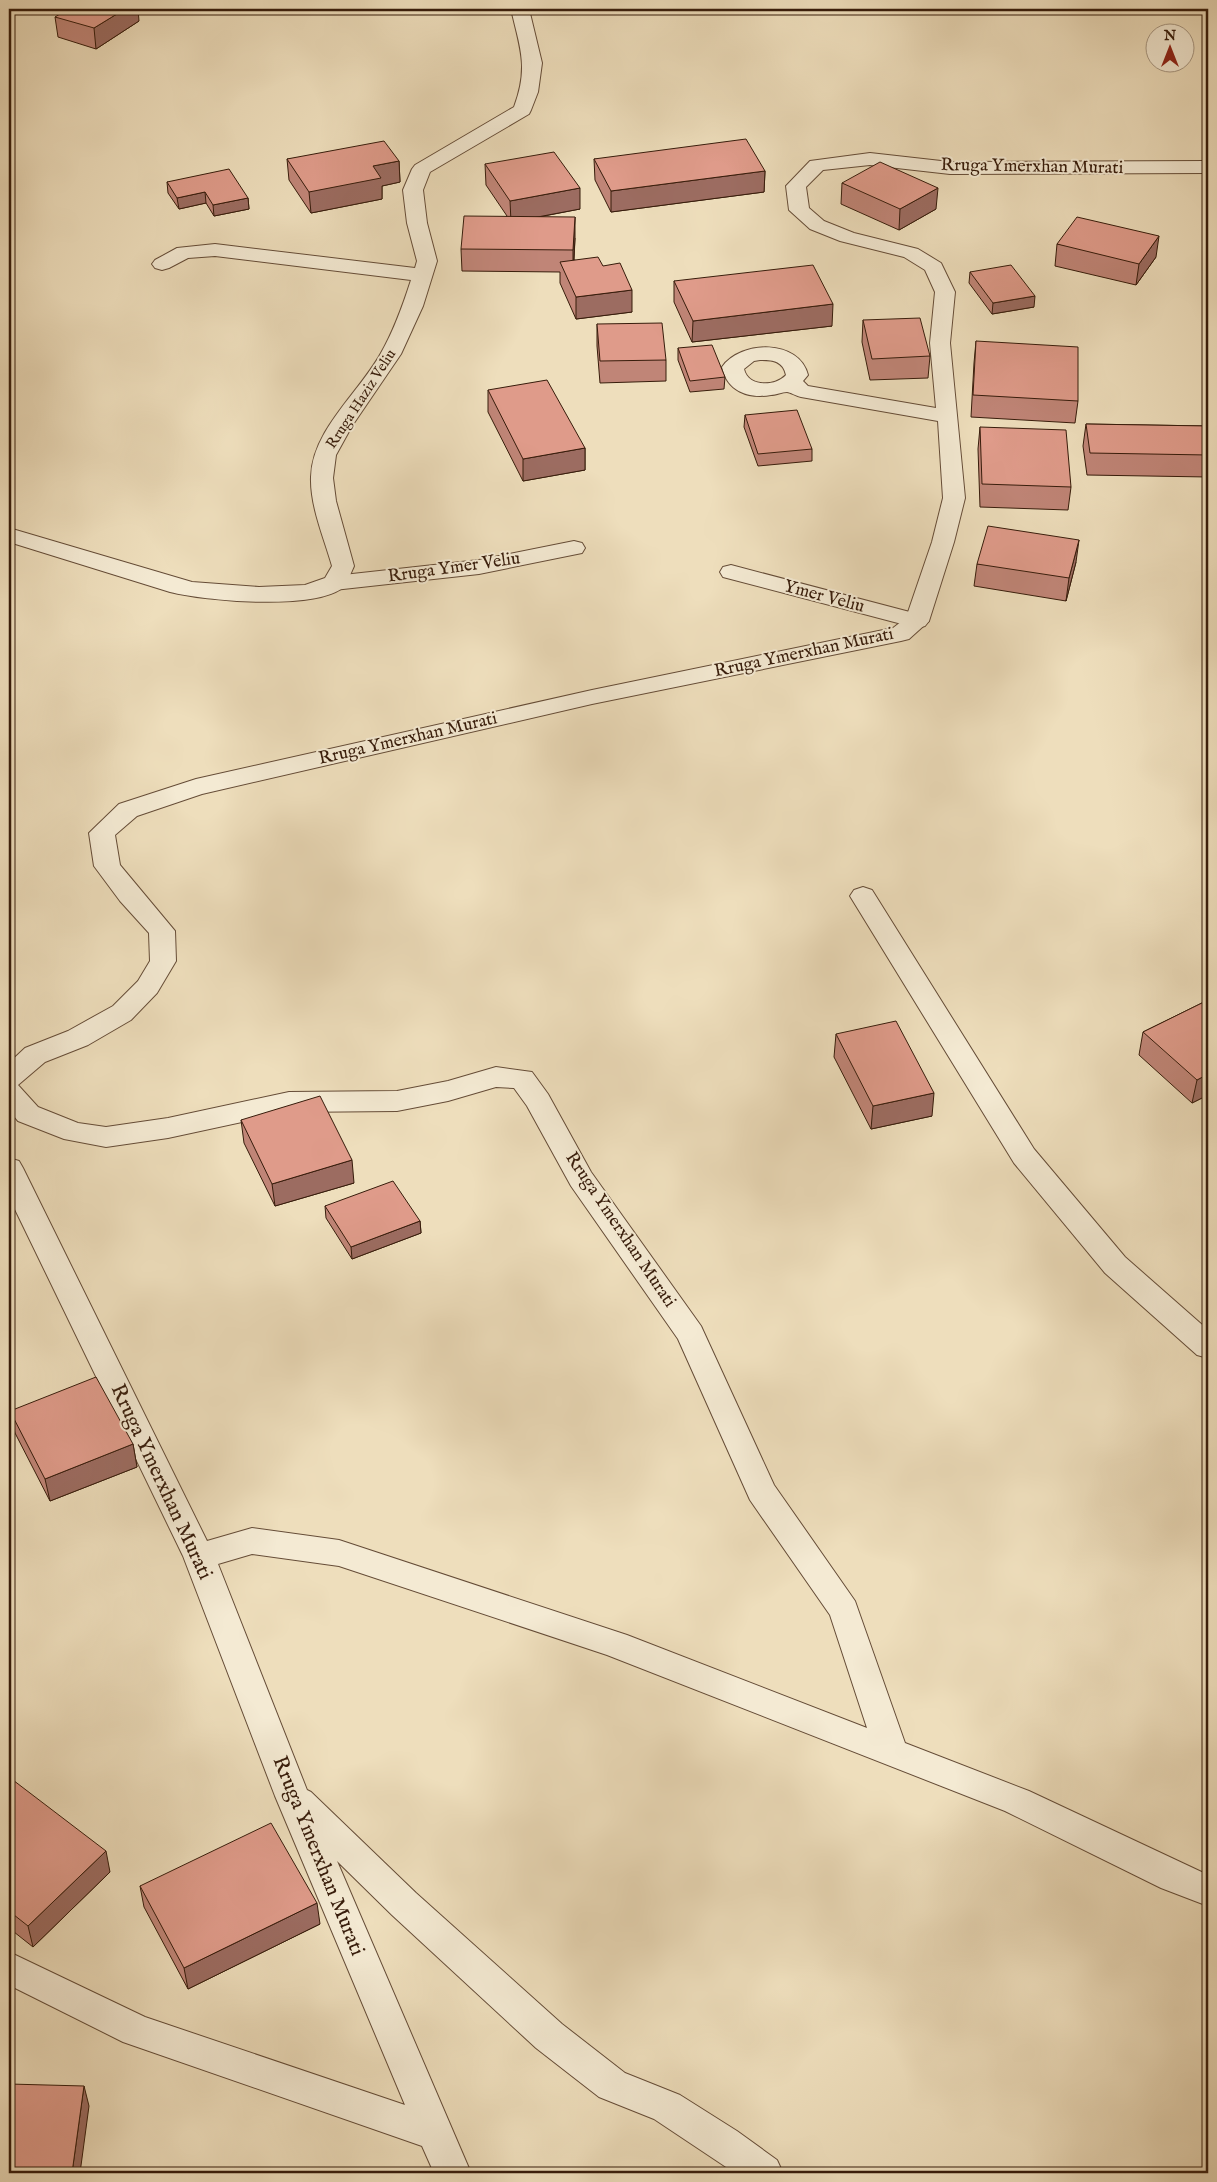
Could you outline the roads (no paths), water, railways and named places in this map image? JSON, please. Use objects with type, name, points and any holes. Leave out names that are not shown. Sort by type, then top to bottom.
[{"type":"street","name":"Rruga Haziz Veliu","points":[[334,583],[343,566],[325,501],[322,478],[325,455],[341,426],[391,354],[413,306],[427,261],[416,223],[413,190],[422,169],[522,110],[529,92],[532,63],[520,9]]},
{"type":"street","name":"Rruga Ymerxhan Murati","points":[[9,1078],[34,1055],[78,1038],[122,1013],[148,987],[163,961],[162,931],[129,895],[107,866],[102,833],[128,810],[206,784],[592,697],[901,634],[917,622],[943,542],[954,498],[940,344],[945,292],[934,268],[911,253],[846,237],[817,225],[799,210],[796,186],[817,165],[870,159],[950,168],[1208,167]]},
{"type":"street","points":[[162,264],[184,252],[215,250],[423,275]]},
{"type":"street","points":[[792,383],[802,391],[946,416]]},
{"type":"street","name":"Rruga Ymer Veliu","points":[[9,534],[129,570],[178,587],[198,590],[274,594],[320,590],[334,583],[479,567],[574,548]]},
{"type":"street","name":"Ymer Veliu","points":[[731,572],[917,622]]},
{"type":"street","points":[[863,896],[1024,1156],[1116,1265],[1208,1346]]},
{"type":"street","name":"Rruga Ymerxhan Murati","points":[[9,1092],[28,1114],[74,1132],[106,1137],[168,1128],[289,1102],[397,1101],[448,1092],[496,1076],[522,1079],[538,1101],[581,1179],[691,1334],[761,1491],[844,1610],[892,1752]]},
{"type":"street","name":"Rruga Ymerxhan Murati","points":[[9,1168],[199,1556],[292,1796],[452,2173]]},
{"type":"street","points":[[199,1556],[252,1541],[339,1553],[616,1645],[892,1752],[1017,1801],[1173,1877],[1208,1891]]},
{"type":"street","points":[[292,1796],[404,1904],[549,2036],[612,2084],[667,2107],[724,2143],[764,2173]]},
{"type":"street","points":[[9,1968],[136,2030],[433,2132]]}]
